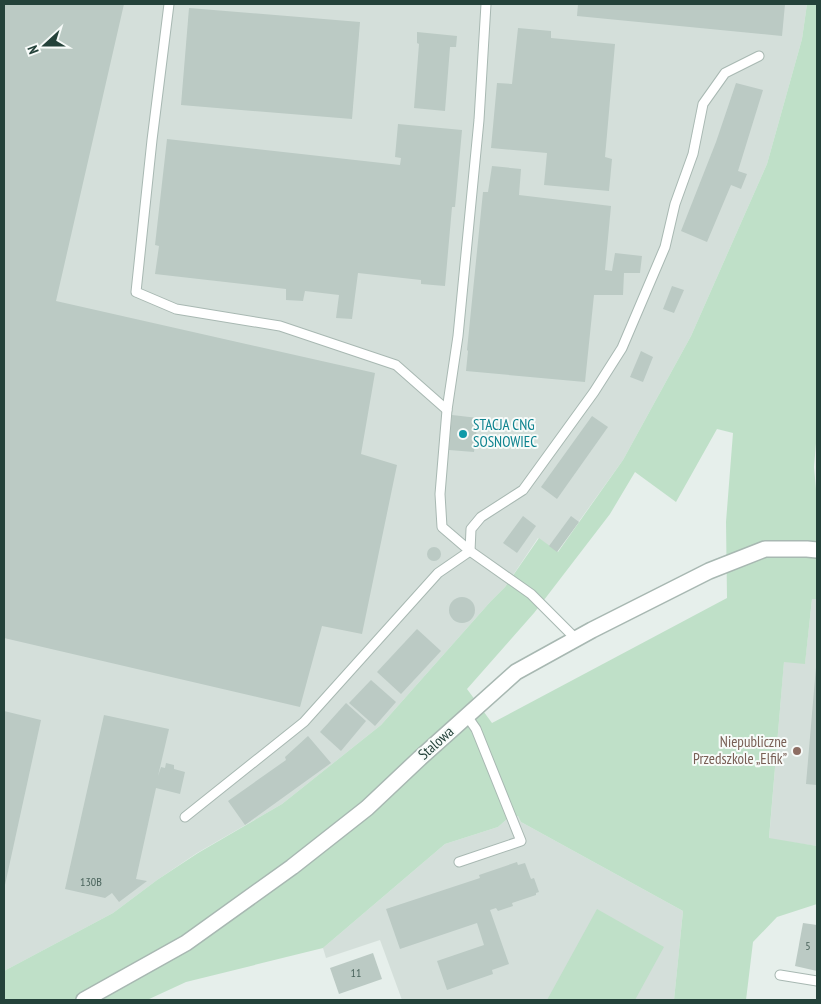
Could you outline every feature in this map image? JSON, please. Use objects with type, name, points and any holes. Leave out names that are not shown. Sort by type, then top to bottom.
[{"type":"street","name":"Stalowa","points":[[84,1000],[186,943],[292,867],[367,808],[516,672],[709,571],[765,549],[816,547]]},
{"type":"lane","points":[[169,4],[136,292],[176,309],[280,326],[396,365],[447,410]]},
{"type":"lane","points":[[486,4],[477,139],[458,336],[447,410],[440,494],[442,527],[470,551],[531,594],[576,639]]},
{"type":"lane","points":[[470,551],[471,529],[482,517],[523,490],[594,392],[622,348],[665,247],[676,204],[693,154],[703,104],[725,73],[759,56]]},
{"type":"lane","points":[[185,817],[304,722],[438,573],[470,551]]},
{"type":"lane","points":[[459,862],[521,841],[476,729],[466,716]]},
{"type":"lane","points":[[780,975],[817,981]]},
{"type":"shaded area","points":[[4,4],[807,4],[802,39],[767,164],[691,336],[623,460],[557,552],[538,538],[505,587],[381,725],[282,804],[197,853],[113,913],[4,971]]},
{"type":"shaded area","name":"Niepubliczne Przedszkole „Elfik”","points":[[812,599],[817,599],[817,846],[769,839],[784,661],[805,663]]},
{"type":"shaded area","points":[[518,816],[521,822],[683,911],[674,1000],[402,1000],[380,940],[326,958],[323,948],[445,844],[498,827],[507,819]]},
{"type":"green space","points":[[807,4],[817,4],[817,431],[814,467],[817,500],[817,599],[812,599],[805,664],[784,662],[769,838],[817,846],[817,904],[777,917],[753,942],[746,1000],[674,1000],[683,911],[521,822],[518,816],[507,819],[498,827],[445,844],[323,948],[186,982],[147,1000],[4,1000],[4,971],[113,913],[157,880],[198,853],[282,804],[381,725],[505,587],[539,538],[558,552],[623,460],[691,336],[767,164],[802,39]],"holes":[[[717,429],[733,433],[726,522],[727,598],[492,723],[467,689],[534,613],[610,514],[635,472],[676,502]]]},
{"type":"green space","points":[[597,909],[664,947],[635,1000],[547,1000]]},
{"type":"building","points":[[4,4],[124,4],[56,301],[375,373],[361,454],[397,465],[362,634],[322,626],[300,707],[4,638]]},
{"type":"building","points":[[578,4],[785,4],[782,36],[577,16]]},
{"type":"building","points":[[189,8],[360,22],[352,119],[181,105]]},
{"type":"building","points":[[518,28],[551,31],[551,38],[615,44],[605,157],[612,159],[609,191],[544,185],[547,153],[491,148],[497,83],[512,84]]},
{"type":"building","points":[[417,32],[457,36],[456,47],[450,47],[445,111],[414,108],[419,44],[417,43]]},
{"type":"building","points":[[736,83],[763,90],[738,171],[747,174],[741,189],[731,185],[707,242],[681,231],[716,142]]},
{"type":"building","points":[[398,124],[462,130],[455,207],[452,207],[445,286],[421,284],[421,280],[358,273],[352,319],[336,318],[339,295],[305,291],[303,301],[286,300],[286,289],[155,274],[159,246],[155,245],[167,139],[400,165],[401,158],[395,157]]},
{"type":"building","points":[[492,166],[521,169],[519,195],[611,206],[605,270],[612,271],[615,253],[642,256],[640,273],[624,273],[623,295],[594,295],[585,382],[466,371],[483,192],[488,192]]},
{"type":"building","points":[[672,286],[684,290],[674,313],[663,309]]},
{"type":"building","points":[[641,351],[653,357],[643,382],[630,377]]},
{"type":"building","name":"STACJA CNG SOSNOWIEC","points":[[452,415],[478,418],[474,452],[449,450]]},
{"type":"building","points":[[592,416],[608,427],[557,499],[541,487]]},
{"type":"building","points":[[523,516],[536,526],[517,553],[503,543]]},
{"type":"building","points":[[571,516],[579,522],[557,552],[549,546]]},
{"type":"building","points":[[434,547],[439,549],[441,554],[439,559],[434,561],[429,559],[427,554],[429,549]]},
{"type":"building","points":[[462,597],[471,601],[475,610],[471,619],[462,623],[453,619],[449,610],[453,601]]},
{"type":"building","points":[[417,629],[441,651],[401,694],[377,672]]},
{"type":"building","points":[[817,667],[817,785],[806,784]]},
{"type":"building","points":[[371,680],[396,702],[375,726],[349,703]]},
{"type":"building","points":[[346,703],[366,721],[341,751],[320,732]]},
{"type":"building","points":[[4,711],[41,720],[5,885],[4,885]]},
{"type":"building","points":[[104,715],[169,729],[158,776],[161,767],[165,768],[166,763],[174,765],[174,769],[185,772],[180,794],[156,788],[136,879],[147,881],[119,902],[112,893],[105,898],[65,889]]},
{"type":"building","points":[[308,736],[331,763],[245,825],[228,801],[286,760],[285,757]]},
{"type":"building","points":[[517,862],[518,865],[525,863],[531,879],[534,878],[539,892],[536,895],[512,903],[513,906],[498,911],[496,908],[490,910],[509,964],[492,970],[493,974],[447,990],[437,961],[484,945],[477,923],[400,949],[386,909],[480,878],[479,875]]},
{"type":"building","points":[[803,923],[817,925],[817,971],[795,966]]},
{"type":"building","points":[[373,953],[382,979],[339,994],[330,968]]},
{"type":"place","name":"STACJA CNG SOSNOWIEC","points":[[463,434]]},
{"type":"place","name":"Niepubliczne Przedszkole „Elfik”","points":[[797,751]]}]
